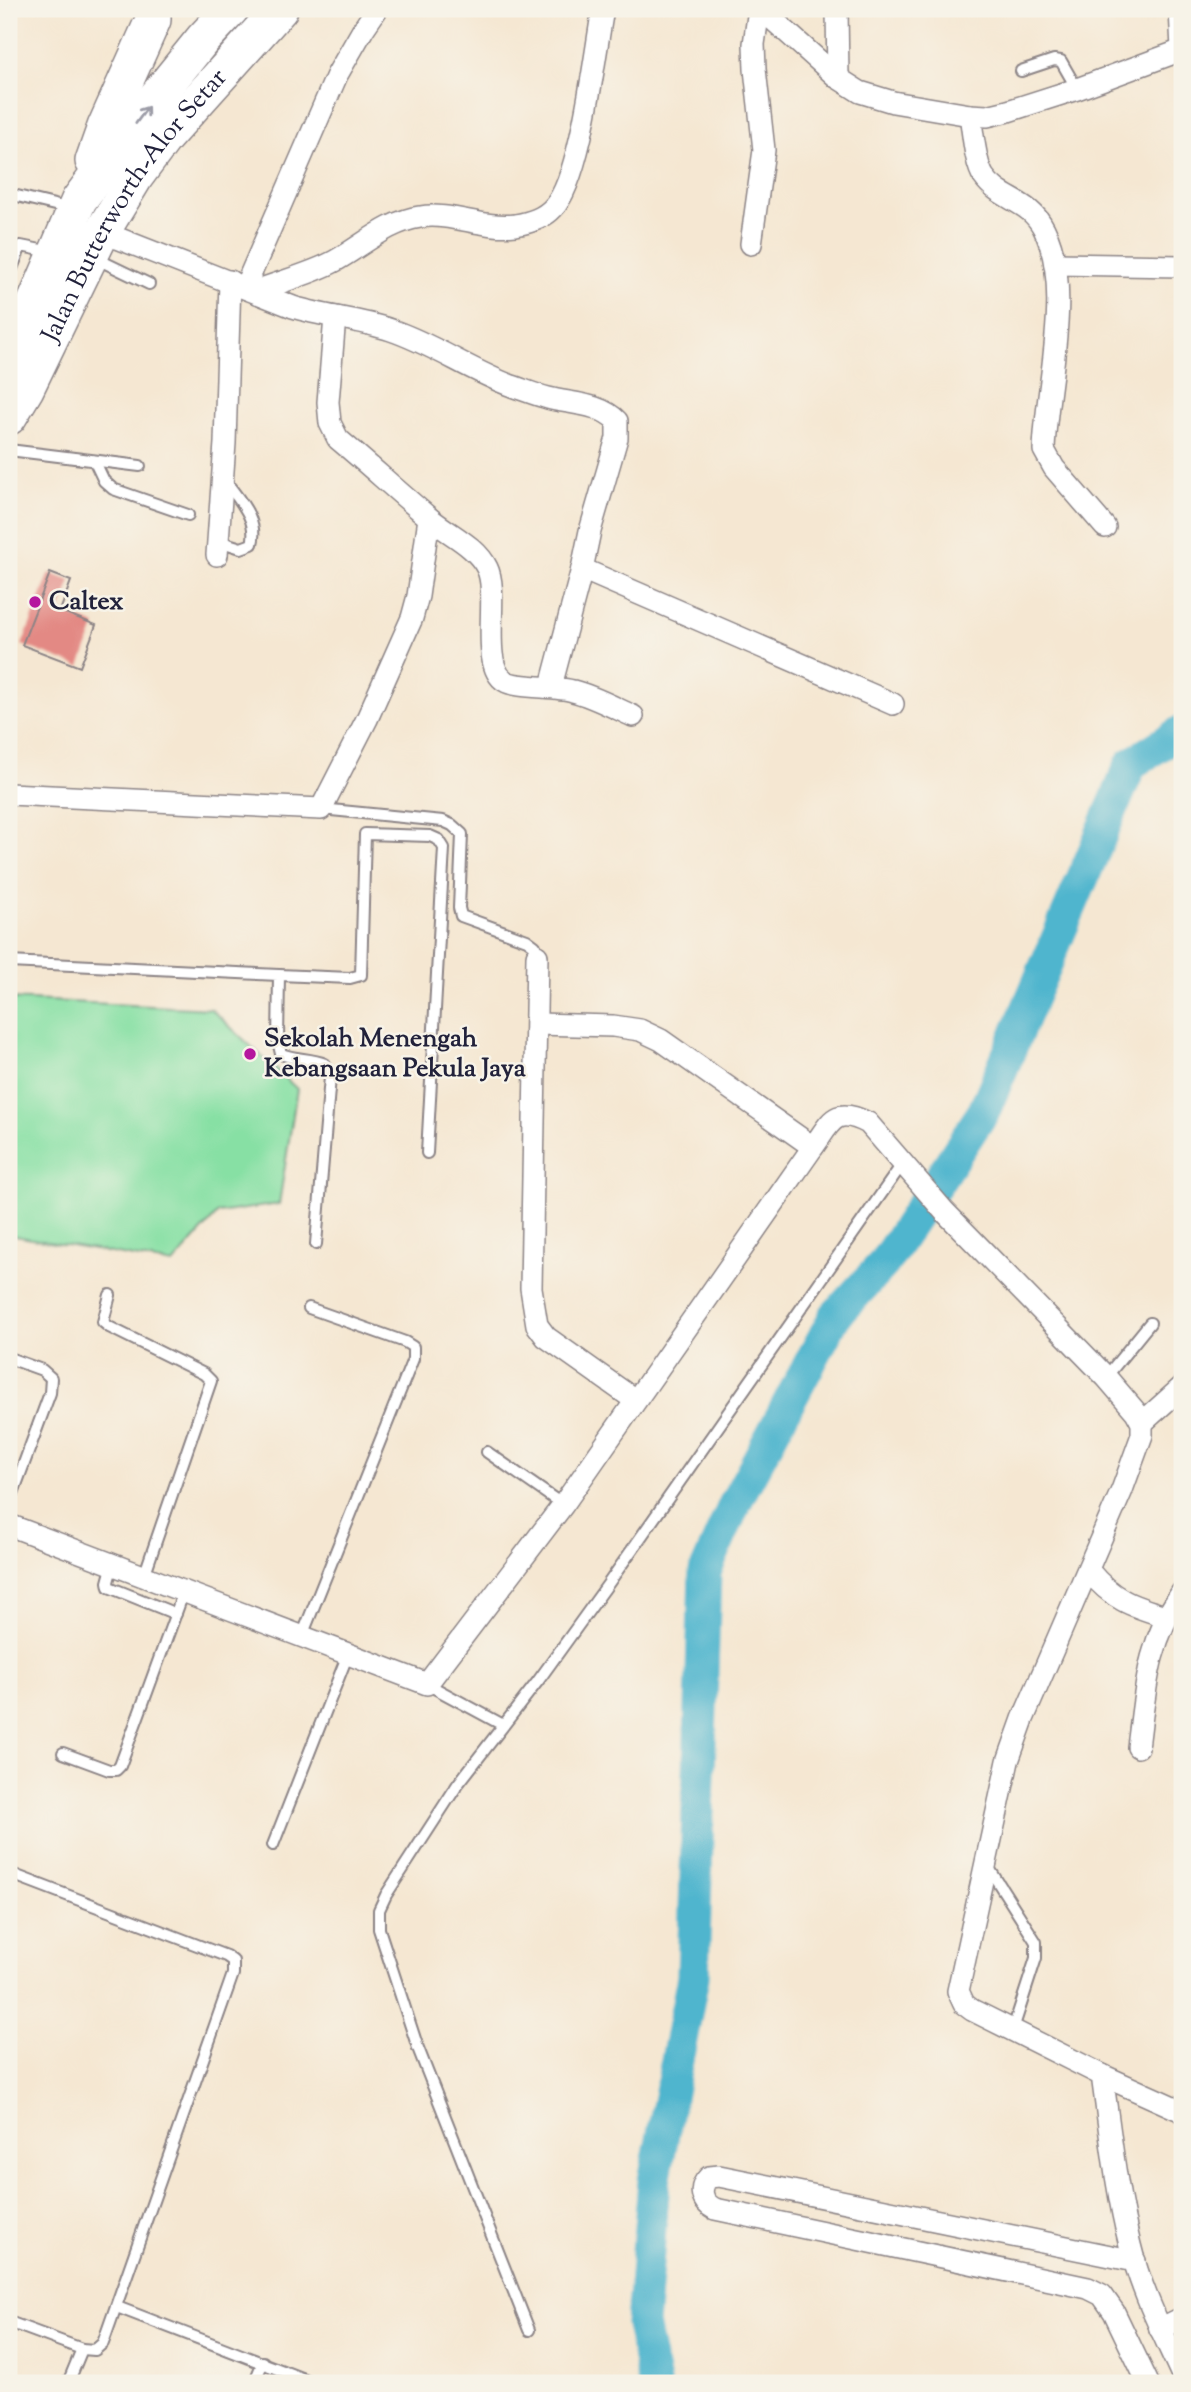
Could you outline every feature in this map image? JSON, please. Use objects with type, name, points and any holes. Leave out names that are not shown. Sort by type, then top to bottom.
[{"type":"main road","points":[[77,205],[105,127],[153,20],[153,9]]},
{"type":"main road","name":"Jalan Butterworth-Alor Setar","points":[[9,417],[26,388],[83,247],[77,205],[148,107],[231,9]]},
{"type":"main road","name":"Jalan Butterworth-Alor Setar","points":[[9,367],[18,342],[83,247],[165,137],[280,9]]},
{"type":"street","points":[[217,555],[222,477],[243,286],[337,75],[377,9]]},
{"type":"street","points":[[243,286],[333,262],[409,219],[435,216],[487,225],[515,225],[540,218],[555,207],[579,148],[603,9]]},
{"type":"street","points":[[760,9],[848,85],[874,97],[970,116],[987,116],[1008,111],[1077,89],[1182,49],[1180,9]]},
{"type":"street","points":[[751,244],[764,150],[754,57],[760,9]]},
{"type":"street","points":[[837,9],[838,78]]},
{"type":"street","points":[[970,116],[983,177],[1031,210],[1043,227],[1051,247],[1055,264],[1057,307],[1045,450],[1054,468],[1105,527]]},
{"type":"street","points":[[83,247],[243,286],[293,307],[393,330],[510,385],[548,398],[598,408],[611,414],[617,421],[617,438],[590,531],[551,686]]},
{"type":"street","points":[[1055,264],[1182,266]]},
{"type":"street","points":[[335,317],[328,402],[330,423],[338,439],[429,518],[475,552],[487,567],[494,588],[491,612],[497,672],[505,682],[576,691],[633,716]]},
{"type":"street","points":[[9,794],[321,809],[367,719],[412,618],[418,596],[429,518]]},
{"type":"street","points":[[582,569],[893,704]]},
{"type":"street","points":[[537,956],[531,1288],[537,1325],[546,1337],[635,1400]]},
{"type":"street","points":[[537,1024],[613,1026],[640,1030],[661,1040],[813,1147]]},
{"type":"street","points":[[9,1525],[427,1684],[563,1506],[835,1119],[848,1114],[868,1123],[944,1210],[1106,1377],[1142,1423],[1142,1435],[1135,1456],[1089,1571],[1023,1719],[1008,1761],[958,1991],[964,2004],[972,2010],[1102,2075],[1182,2111]]},
{"type":"street","points":[[1142,1423],[1182,1387]]},
{"type":"street","points":[[1089,1571],[1103,1588],[1116,1597],[1137,1608],[1166,1616]]},
{"type":"street","points":[[1138,1747],[1153,1646],[1166,1616],[1182,1592]]},
{"type":"street","points":[[1102,2075],[1120,2196],[1145,2294],[1148,2383]]},
{"type":"street","points":[[1135,2261],[719,2176],[709,2177],[703,2190],[707,2205],[715,2208],[1088,2288],[1102,2295],[1114,2312],[1145,2328],[1182,2375]]},
{"type":"street","points":[[1145,2328],[1182,2318]]},
{"type":"lane","points":[[1021,71],[1054,60],[1061,61],[1077,89]]},
{"type":"lane","points":[[9,194],[77,205]]},
{"type":"lane","points":[[9,276],[21,246],[83,247],[149,284]]},
{"type":"lane","points":[[9,450],[140,466]]},
{"type":"lane","points":[[96,462],[104,481],[113,489],[188,515]]},
{"type":"lane","points":[[219,532],[226,543],[241,548],[252,544],[255,533],[252,520],[222,477]]},
{"type":"lane","points":[[321,809],[443,821],[452,825],[462,834],[461,916],[527,940],[535,946],[537,956]]},
{"type":"lane","points":[[9,962],[350,978],[361,975],[365,834],[430,836],[439,840],[444,848],[427,1153]]},
{"type":"lane","points":[[279,975],[278,1041],[281,1054],[293,1059],[314,1059],[325,1064],[330,1077],[316,1244]]},
{"type":"lane","points":[[529,2330],[418,2048],[379,1929],[379,1910],[458,1784],[608,1584],[903,1163]]},
{"type":"lane","points":[[110,1295],[103,1322],[204,1374],[211,1381],[144,1576]]},
{"type":"lane","points":[[302,1636],[413,1359],[413,1347],[405,1342],[309,1308]]},
{"type":"lane","points":[[1106,1377],[1150,1323]]},
{"type":"lane","points":[[9,1358],[42,1370],[51,1378],[50,1393],[9,1504]]},
{"type":"lane","points":[[487,1452],[563,1506]]},
{"type":"lane","points":[[113,1564],[109,1587],[176,1614]]},
{"type":"lane","points":[[63,1753],[109,1769],[116,1770],[120,1766],[184,1591]]},
{"type":"lane","points":[[272,1845],[348,1654]]},
{"type":"lane","points":[[427,1684],[503,1725]]},
{"type":"lane","points":[[985,1863],[1036,1942],[1035,1958],[1013,2029]]},
{"type":"lane","points":[[9,1873],[233,1961],[233,1974],[103,2343],[95,2350],[82,2349],[9,2322]]},
{"type":"lane","points":[[117,2307],[314,2383]]},
{"type":"lane","points":[[68,2383],[82,2349]]},
{"type":"lane","points":[[254,2383],[262,2362]]},
{"type":"lane","points":[[9,2380],[16,2383]]},
{"type":"green space","points":[[9,999],[211,1009],[297,1089],[279,1204],[218,1213],[173,1264],[9,1235]]},
{"type":"building","points":[[50,573],[71,581],[60,611],[96,625],[80,667],[22,645]]},
{"type":"waterway","points":[[654,2383],[642,2324],[654,2181],[693,1977],[705,1572],[735,1503],[835,1316],[884,1263],[984,1111],[1131,764],[1182,731]]},
{"type":"place","name":"Caltex","points":[[35,602]]},
{"type":"place","name":"Sekolah Menengah Kebangsaan Pekula Jaya","points":[[250,1054]]}]
